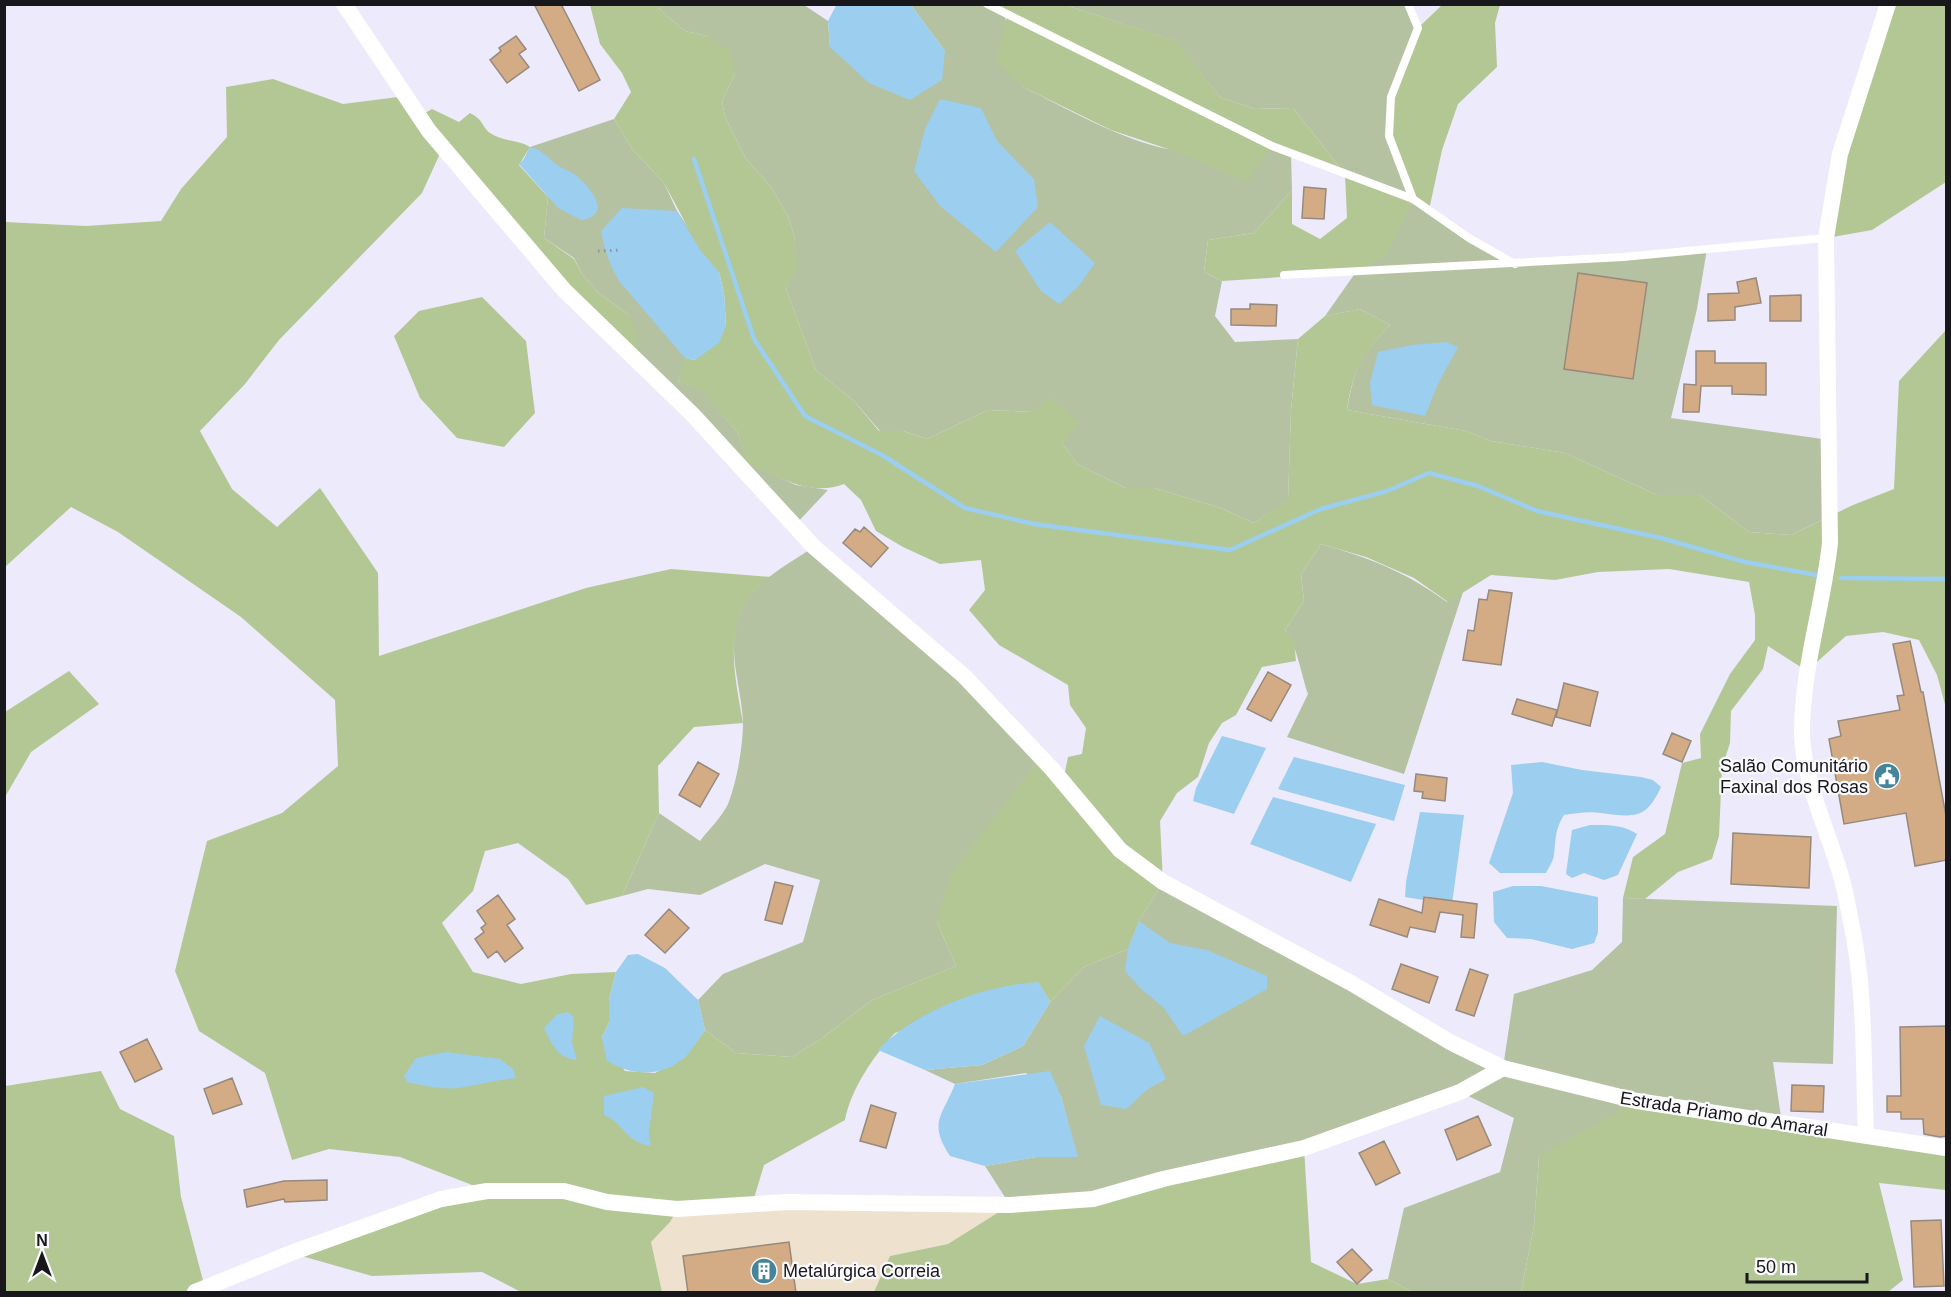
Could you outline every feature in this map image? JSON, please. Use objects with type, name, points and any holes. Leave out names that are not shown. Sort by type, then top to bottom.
[{"type":"street","name":"Estrada Priamo do Amaral","points":[[344,4],[429,131],[564,290],[693,415],[814,547],[964,676],[1052,769],[1120,850],[1163,882],[1351,983],[1450,1042],[1503,1068],[1637,1101],[1947,1148]]},
{"type":"street","points":[[1866,1136],[1860,1008],[1852,926],[1841,876],[1808,771],[1802,735],[1807,671],[1826,583],[1830,543],[1827,238],[1840,154],[1888,4]]},
{"type":"street","points":[[195,1293],[291,1253],[441,1199],[487,1191],[564,1191],[607,1202],[676,1209],[788,1202],[1010,1205],[1093,1199],[1163,1179],[1304,1148],[1460,1092],[1503,1068]]},
{"type":"lane","points":[[987,4],[1272,146],[1413,199],[1469,238],[1515,264]]},
{"type":"lane","points":[[1408,4],[1418,28],[1391,98],[1389,136],[1413,199]]},
{"type":"lane","points":[[1284,275],[1623,258],[1827,238]]},
{"type":"path","points":[[598,251],[622,250]]},
{"type":"shaded area","points":[[1010,1205],[948,1244],[890,1256],[874,1292],[662,1292],[651,1242],[670,1222],[677,1209]]},
{"type":"green space","points":[[661,4],[804,5],[828,21],[830,47],[945,51],[911,5],[1002,5],[1023,87],[1094,122],[1151,145],[1183,150],[1260,147],[1291,154],[1292,190],[1254,233],[1208,240],[1204,272],[1222,281],[1215,316],[1235,342],[1298,339],[1291,410],[1288,500],[1254,523],[1221,508],[1154,488],[1126,488],[1077,464],[1063,444],[1033,412],[988,410],[927,439],[903,431],[880,431],[854,401],[816,370],[786,289],[797,267],[794,235],[788,216],[771,187],[746,159],[725,117],[722,101],[735,74],[707,36],[685,31],[658,8]]},
{"type":"green space","points":[[1408,4],[1418,28],[1413,199],[1515,264],[1707,249],[1697,309],[1671,418],[1830,440],[1830,516],[1791,535],[1749,532],[1700,495],[1657,495],[1565,453],[1491,441],[1466,431],[1347,410],[1360,363],[1390,325],[1360,309],[1325,316],[1356,272],[1345,174],[1293,108],[1255,109],[1220,97],[1175,41],[1065,5]]},
{"type":"green space","points":[[590,5],[661,5],[658,8],[685,31],[707,36],[732,53],[735,74],[722,101],[725,117],[746,159],[771,187],[788,216],[794,235],[798,268],[786,289],[816,370],[854,401],[879,431],[903,431],[927,439],[988,410],[1033,412],[1050,397],[1079,423],[1063,444],[1077,464],[1126,488],[1154,488],[1221,508],[1254,523],[1288,499],[1291,410],[1298,339],[1325,316],[1360,309],[1390,325],[1373,344],[1361,363],[1352,384],[1347,410],[1466,431],[1491,441],[1565,453],[1657,495],[1700,495],[1749,532],[1791,535],[1853,505],[1894,489],[1899,381],[1946,330],[1946,708],[1937,675],[1919,640],[1883,632],[1846,636],[1807,671],[1768,646],[1763,669],[1731,711],[1730,743],[1722,768],[1719,836],[1712,859],[1678,872],[1645,899],[1623,898],[1633,857],[1665,834],[1682,763],[1701,758],[1700,734],[1730,674],[1755,640],[1755,615],[1749,582],[1669,569],[1598,572],[1555,580],[1491,575],[1448,602],[1414,578],[1366,557],[1321,544],[1301,574],[1304,601],[1285,630],[1294,641],[1296,661],[1262,667],[1236,715],[1222,723],[1209,743],[1198,777],[1177,793],[1160,821],[1163,882],[1139,921],[1128,949],[1084,967],[1050,1002],[1038,982],[895,1033],[864,1073],[852,1096],[845,1120],[764,1165],[752,1205],[677,1210],[670,1222],[651,1242],[662,1292],[521,1292],[482,1272],[372,1276],[291,1253],[485,1190],[400,1157],[329,1149],[292,1160],[265,1073],[199,1031],[175,971],[207,841],[282,813],[338,766],[335,700],[241,617],[118,532],[71,507],[5,567],[5,222],[86,226],[161,221],[181,189],[227,137],[226,87],[273,79],[343,104],[406,96],[420,116],[432,109],[459,122],[470,113],[495,136],[530,147],[519,165],[548,197],[544,238],[574,259],[582,274],[599,293],[629,315],[637,334],[640,364],[443,147],[422,193],[279,340],[245,384],[200,431],[232,489],[277,527],[320,488],[378,573],[379,656],[586,588],[671,569],[771,577],[754,591],[743,607],[737,624],[734,663],[743,723],[694,727],[658,766],[659,813],[622,896],[586,905],[568,879],[518,843],[485,851],[473,891],[442,923],[473,972],[521,984],[571,974],[616,972],[609,1000],[609,1022],[602,1038],[625,1071],[655,1073],[685,1057],[705,1030],[736,1053],[792,1057],[821,1039],[872,1000],[956,966],[937,922],[951,873],[1041,757],[1065,772],[1068,757],[1082,754],[1086,728],[1070,705],[1068,685],[999,645],[969,610],[985,590],[981,560],[940,564],[903,547],[876,531],[861,500],[844,484],[819,488],[807,487],[747,463],[738,433],[702,391],[678,381],[685,358],[695,360],[726,326],[724,293],[719,272],[700,250],[664,183],[633,150],[614,119],[631,92],[622,73],[600,44]]},
{"type":"green space","points":[[1002,5],[1065,5],[1176,41],[1220,97],[1255,109],[1293,108],[1345,174],[1272,146],[1247,182],[1168,149],[1111,130],[1023,87],[996,61],[1007,17]]},
{"type":"green space","points":[[1442,5],[1500,5],[1495,23],[1497,67],[1458,104],[1442,150],[1429,210],[1413,200],[1387,255],[1356,272],[1222,281],[1204,272],[1208,240],[1254,233],[1292,190],[1292,224],[1320,239],[1347,218],[1345,174],[1413,199],[1389,136],[1391,97],[1418,28]]},
{"type":"green space","points":[[1888,5],[1946,5],[1946,182],[1872,230],[1827,238],[1840,154]]},
{"type":"green space","points":[[614,119],[633,150],[664,183],[677,211],[719,272],[678,381],[702,390],[738,433],[748,463],[796,485],[828,490],[794,526],[640,364],[629,315],[599,293],[582,274],[574,258],[544,238],[548,197],[524,159],[530,147]]},
{"type":"green space","points":[[482,297],[526,341],[535,413],[504,447],[457,438],[420,398],[394,336],[419,311]]},
{"type":"green space","points":[[1321,544],[1387,567],[1447,602],[1463,592],[1404,774],[1287,737],[1308,694],[1296,652],[1285,630],[1304,601],[1301,574]]},
{"type":"green space","points":[[814,547],[1041,757],[937,922],[956,966],[872,1000],[821,1039],[792,1057],[736,1053],[705,1030],[698,1000],[723,974],[803,942],[820,880],[765,864],[700,895],[648,889],[622,896],[659,813],[700,841],[728,804],[737,774],[743,731],[734,648],[738,619],[744,605],[757,587],[775,572]]},
{"type":"green space","points":[[69,671],[99,704],[31,752],[5,797],[5,712]]},
{"type":"green space","points":[[1163,882],[1503,1068],[1514,994],[1592,970],[1622,942],[1623,898],[1837,906],[1833,1064],[1773,1062],[1782,1124],[1539,1156],[1534,1226],[1521,1292],[1412,1292],[1388,1279],[1404,1208],[1500,1172],[1514,1118],[1460,1092],[1304,1148],[1163,1179],[1010,1205],[985,1166],[1036,1157],[1077,1157],[1061,1096],[1026,1073],[955,1084],[925,1070],[982,1065],[1023,1046],[1050,1002],[1084,967],[1128,949],[1139,921]]},
{"type":"green space","points":[[101,1071],[120,1109],[174,1136],[181,1197],[205,1288],[195,1292],[5,1292],[5,1086]]},
{"type":"green space","points":[[1637,1101],[1946,1148],[1946,1190],[1879,1183],[1903,1280],[1888,1292],[1521,1292],[1534,1226],[1539,1156]]},
{"type":"green space","points":[[1304,1148],[1311,1262],[1357,1284],[1388,1279],[1412,1292],[874,1292],[890,1256],[948,1244],[1010,1205],[1093,1199]]},
{"type":"water","points":[[837,4],[911,5],[945,51],[942,80],[910,100],[869,83],[830,47],[828,21]]},
{"type":"water","points":[[940,99],[981,108],[997,141],[1034,179],[1038,207],[996,252],[940,206],[914,171],[925,129]]},
{"type":"water","points":[[530,147],[542,152],[586,185],[596,200],[598,207],[596,213],[581,220],[558,208],[519,164]]},
{"type":"water","points":[[622,208],[677,211],[700,250],[719,272],[724,293],[726,326],[719,343],[695,360],[685,358],[619,281],[613,269],[601,231]]},
{"type":"water","points":[[1050,222],[1095,263],[1078,287],[1059,304],[1041,291],[1015,251]]},
{"type":"water","points":[[1446,342],[1458,347],[1438,384],[1425,416],[1372,405],[1370,383],[1378,352],[1412,345]]},
{"type":"water","points":[[1222,736],[1266,748],[1234,814],[1193,801],[1196,788]]},
{"type":"water","points":[[1294,757],[1405,785],[1394,821],[1278,789]]},
{"type":"water","points":[[1542,762],[1582,770],[1641,777],[1653,780],[1661,787],[1650,806],[1638,814],[1587,812],[1564,815],[1557,829],[1553,859],[1546,873],[1500,873],[1489,863],[1513,793],[1511,765]]},
{"type":"water","points":[[1273,797],[1376,824],[1351,882],[1250,844]]},
{"type":"water","points":[[1420,812],[1464,815],[1452,904],[1442,904],[1442,899],[1424,896],[1423,900],[1405,897]]},
{"type":"water","points":[[1590,825],[1620,827],[1637,834],[1618,875],[1604,880],[1584,873],[1572,878],[1566,874],[1572,830]]},
{"type":"water","points":[[1513,886],[1541,886],[1598,897],[1598,933],[1594,943],[1572,949],[1531,939],[1507,938],[1494,922],[1493,892]]},
{"type":"water","points":[[1139,921],[1170,943],[1207,950],[1267,976],[1267,989],[1183,1036],[1164,1008],[1140,988],[1125,971],[1128,949]]},
{"type":"water","points":[[638,954],[665,968],[698,1000],[705,1030],[686,1056],[677,1063],[657,1071],[627,1070],[607,1061],[602,1038],[609,1022],[609,1000],[616,972],[628,955]]},
{"type":"water","points":[[1038,982],[1050,1002],[1023,1046],[982,1065],[925,1070],[878,1050],[911,1023],[952,1002],[996,988]]},
{"type":"water","points":[[567,1012],[574,1017],[572,1043],[577,1060],[560,1053],[544,1028],[556,1015]]},
{"type":"water","points":[[1100,1016],[1149,1043],[1166,1079],[1148,1089],[1126,1109],[1101,1105],[1084,1046]]},
{"type":"water","points":[[446,1052],[500,1059],[513,1069],[516,1078],[450,1088],[407,1082],[404,1076],[416,1058]]},
{"type":"water","points":[[1050,1071],[1061,1096],[1078,1157],[1036,1157],[985,1166],[950,1156],[943,1144],[938,1127],[955,1084]]},
{"type":"water","points":[[643,1087],[654,1093],[649,1133],[651,1146],[630,1137],[617,1123],[604,1115],[604,1096]]},
{"type":"building","points":[[534,4],[561,4],[600,80],[579,91]]},
{"type":"building","points":[[516,36],[526,49],[519,54],[529,67],[507,83],[490,60],[501,51],[499,48]]},
{"type":"building","points":[[1304,187],[1326,189],[1324,219],[1302,218]]},
{"type":"building","points":[[1578,273],[1647,283],[1633,379],[1564,369]]},
{"type":"building","points":[[1756,278],[1761,303],[1735,307],[1735,320],[1708,321],[1708,294],[1739,293],[1737,282]]},
{"type":"building","points":[[1801,295],[1801,321],[1770,321],[1770,296]]},
{"type":"building","points":[[1250,304],[1277,305],[1276,326],[1231,325],[1231,309],[1250,309]]},
{"type":"building","points":[[1696,351],[1715,351],[1715,363],[1766,363],[1766,395],[1732,394],[1732,386],[1701,386],[1699,412],[1683,412],[1684,384],[1696,385]]},
{"type":"building","points":[[864,527],[888,548],[871,567],[843,543],[855,529],[860,532]]},
{"type":"building","points":[[1489,590],[1512,593],[1501,665],[1463,660],[1468,630],[1474,631],[1479,599],[1487,600]]},
{"type":"building","name":"Salão Comunitário Faxinal dos Rosas","points":[[1910,641],[1921,692],[1923,692],[1947,821],[1947,860],[1915,866],[1906,813],[1844,824],[1829,739],[1841,736],[1838,721],[1900,710],[1897,696],[1904,695],[1893,644]]},
{"type":"building","points":[[1268,672],[1291,685],[1271,721],[1247,709]]},
{"type":"building","points":[[1564,683],[1598,692],[1590,726],[1556,717]]},
{"type":"building","points":[[1517,699],[1557,710],[1552,726],[1512,714]]},
{"type":"building","points":[[1672,733],[1691,741],[1682,762],[1663,754]]},
{"type":"building","points":[[698,762],[719,774],[700,807],[679,795]]},
{"type":"building","points":[[1416,774],[1447,778],[1445,801],[1422,798],[1423,792],[1414,791]]},
{"type":"building","points":[[1733,833],[1811,837],[1809,888],[1731,884]]},
{"type":"building","points":[[775,882],[793,886],[782,924],[765,920]]},
{"type":"building","points":[[498,895],[515,919],[507,925],[523,948],[505,962],[497,951],[488,958],[475,939],[484,932],[481,928],[486,924],[477,911]]},
{"type":"building","points":[[1424,897],[1477,904],[1474,938],[1461,937],[1463,915],[1440,912],[1435,932],[1410,927],[1407,937],[1370,925],[1379,899],[1422,913]]},
{"type":"building","points":[[669,909],[689,928],[665,953],[645,935]]},
{"type":"building","points":[[1401,964],[1438,977],[1429,1003],[1392,989]]},
{"type":"building","points":[[1470,969],[1488,975],[1474,1016],[1456,1010]]},
{"type":"building","points":[[1947,1026],[1947,1136],[1940,1137],[1924,1134],[1923,1119],[1901,1119],[1901,1112],[1887,1112],[1887,1096],[1901,1096],[1900,1027]]},
{"type":"building","points":[[147,1039],[162,1069],[135,1082],[120,1052]]},
{"type":"building","points":[[232,1078],[242,1104],[213,1114],[204,1089]]},
{"type":"building","points":[[1792,1085],[1824,1086],[1823,1112],[1791,1111]]},
{"type":"building","points":[[871,1105],[896,1113],[886,1148],[860,1141]]},
{"type":"building","points":[[1478,1116],[1491,1145],[1457,1160],[1445,1130]]},
{"type":"building","points":[[1384,1141],[1400,1173],[1376,1185],[1359,1153]]},
{"type":"building","points":[[327,1180],[327,1200],[285,1202],[284,1199],[247,1207],[244,1190],[284,1181]]},
{"type":"building","points":[[1941,1220],[1944,1286],[1914,1287],[1911,1221]]},
{"type":"building","points":[[789,1242],[796,1293],[688,1293],[683,1256]]},
{"type":"building","points":[[1352,1249],[1372,1270],[1357,1284],[1337,1262]]},
{"type":"waterway","points":[[694,159],[754,339],[805,416],[882,455],[965,508],[1034,524],[1230,550],[1321,509],[1387,491],[1429,473],[1478,486],[1537,511],[1661,538],[1745,562],[1817,575]]},
{"type":"waterway","points":[[1841,578],[1946,579]]},
{"type":"place","name":"Salão Comunitário Faxinal dos Rosas","points":[[1887,776]]},
{"type":"place","name":"Metalúrgica Correia","points":[[764,1271]]}]
